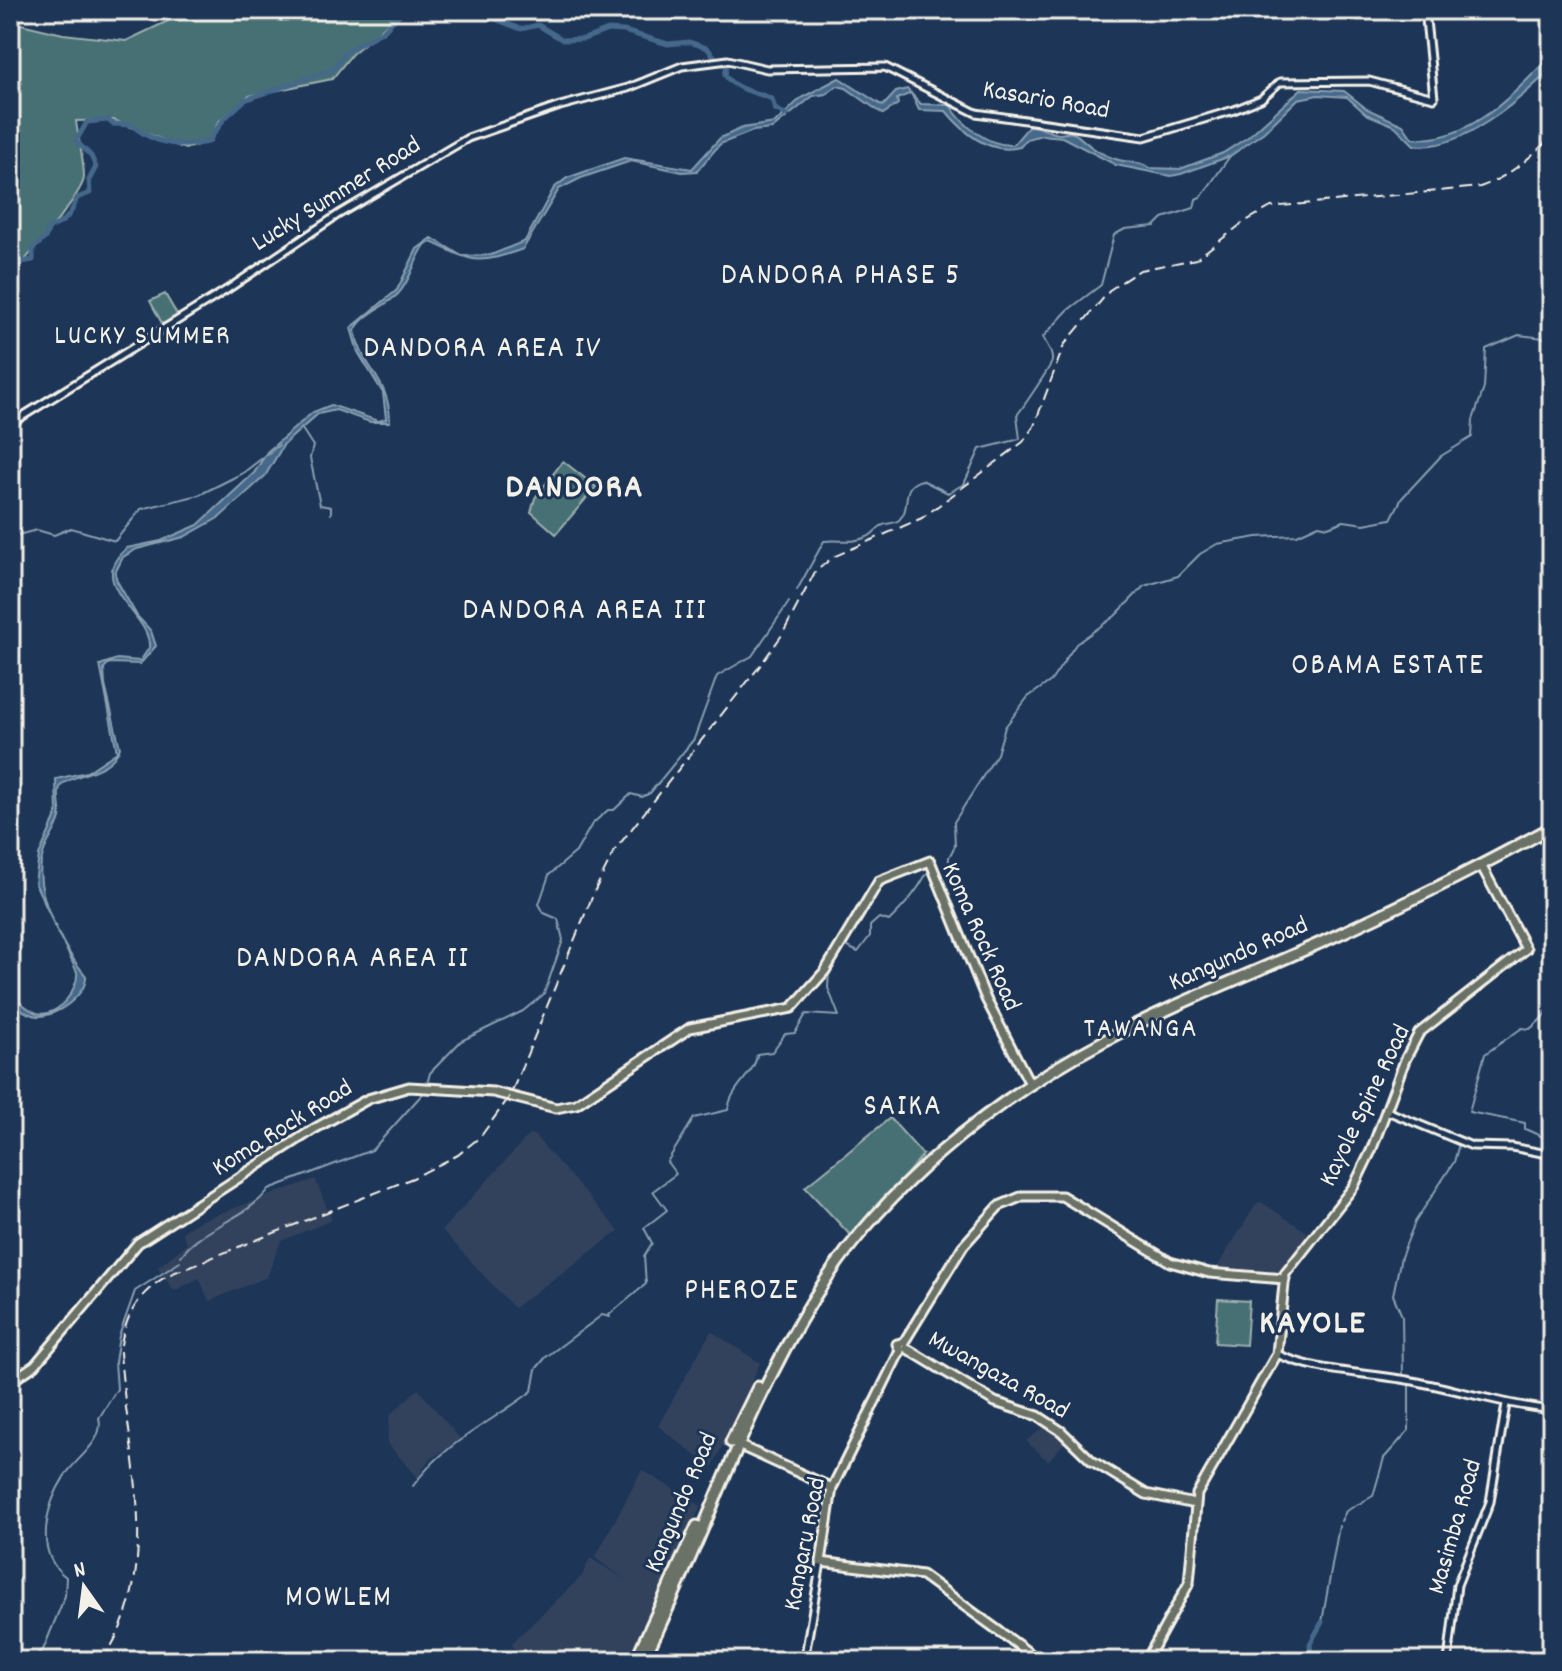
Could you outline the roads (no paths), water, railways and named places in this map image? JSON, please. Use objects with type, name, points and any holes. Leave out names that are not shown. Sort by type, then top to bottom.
[{"type":"highway","name":"Kangundo Road","points":[[635,1661],[682,1562],[745,1409],[815,1295],[881,1213],[958,1139],[1030,1084],[1119,1033],[1440,888],[1552,827]]},
{"type":"highway","name":"Kangundo Road","points":[[643,1661],[691,1560],[736,1444],[774,1364]]},
{"type":"main road","name":"Koma Rock Road","points":[[10,1382],[35,1365],[144,1238],[340,1114],[381,1094],[425,1088],[493,1092],[546,1107],[569,1107],[690,1028],[788,1010],[828,965],[879,881],[930,861],[986,999],[1030,1084]]},
{"type":"main road","name":"Kayole Spine Road","points":[[1146,1661],[1189,1583],[1195,1504],[1202,1484],[1277,1354],[1288,1270],[1354,1186],[1419,1033],[1526,949],[1481,865]]},
{"type":"main road","name":"Kangaru Road","points":[[821,1562],[832,1488],[903,1347],[958,1252],[1002,1203],[1023,1196],[1058,1195],[1170,1262],[1209,1273],[1285,1279]]},
{"type":"main road","name":"Mwangaza Road","points":[[903,1347],[991,1400],[1038,1416],[1061,1431],[1092,1461],[1146,1494],[1195,1504]]},
{"type":"main road","points":[[736,1444],[832,1488]]},
{"type":"main road","points":[[821,1562],[922,1575],[1040,1661]]},
{"type":"street","name":"Kasario Road","points":[[713,60],[770,69],[885,67],[976,113],[1135,136],[1159,135],[1261,99],[1280,82],[1369,81],[1434,98],[1425,10]]},
{"type":"street","name":"Lucky Summer Road","points":[[10,424],[228,289],[339,214],[468,138],[560,106],[628,88],[682,66],[713,60]]},
{"type":"street","points":[[1387,1111],[1472,1146],[1512,1147],[1552,1155]]},
{"type":"street","points":[[1277,1354],[1302,1365],[1415,1381],[1506,1404],[1552,1410]]},
{"type":"street","name":"Masimba Road","points":[[1448,1661],[1457,1585],[1490,1502],[1506,1404]]},
{"type":"street","name":"Kangaru Road","points":[[804,1661],[821,1562]]},
{"type":"waterway","points":[[10,261],[17,254],[22,262],[33,260],[33,249],[45,238],[49,228],[66,218],[77,198],[90,193],[89,180],[96,167],[91,156],[76,141],[87,122],[108,120],[113,124],[132,125],[149,137],[167,143],[187,145],[208,142],[224,119],[245,100],[334,69],[345,52],[383,31],[404,10]]},
{"type":"waterway","points":[[491,10],[495,19],[521,29],[538,25],[563,40],[584,39],[608,30],[624,31],[668,44],[689,42],[707,48],[720,63],[727,65],[725,75],[729,80],[741,88],[772,99],[775,109],[787,115]]},
{"type":"waterway","points":[[797,590],[824,541],[856,540],[869,536],[881,526],[899,520],[910,487],[915,483],[922,480],[948,493],[964,484],[980,449],[1020,439],[1017,415],[1052,361],[1043,337],[1068,310],[1101,285],[1114,235],[1125,229],[1155,226],[1163,218],[1194,208],[1196,199],[1202,196],[1230,156]]},
{"type":"waterway","points":[[948,876],[949,857],[955,846],[954,822],[997,754],[1005,727],[1028,697],[1051,681],[1076,644],[1115,616],[1144,586],[1178,576],[1200,554],[1217,544],[1257,537],[1297,535],[1319,525],[1328,527],[1344,521],[1364,524],[1391,519],[1402,498],[1441,456],[1472,437],[1473,420],[1484,388],[1486,349],[1519,335],[1552,339]]},
{"type":"waterway","points":[[302,429],[313,446],[310,458],[320,505],[331,507],[331,514]]},
{"type":"waterway","points":[[10,537],[37,530],[54,535],[71,528],[115,541],[141,509],[199,495],[243,473],[279,445]]},
{"type":"waterway","points":[[427,1084],[430,1073],[461,1041],[523,1011],[544,994],[563,940],[558,919],[544,913],[539,904],[549,875],[576,852],[592,824],[608,810],[614,810],[631,794],[642,797],[650,793],[694,739],[717,676],[752,656],[789,602]]},
{"type":"waterway","points":[[844,945],[858,952],[870,936],[870,926],[879,918],[889,921],[919,887],[927,873]]},
{"type":"waterway","points":[[413,1486],[453,1445],[532,1391],[536,1369],[546,1357],[602,1315],[610,1317],[646,1284],[644,1256],[652,1243],[644,1228],[667,1210],[653,1191],[676,1174],[667,1162],[694,1118],[728,1110],[757,1054],[772,1052],[785,1034],[795,1033],[806,1014],[839,1016],[828,988],[829,970]]},
{"type":"waterway","points":[[1552,1002],[1543,1017],[1530,1029],[1522,1028],[1485,1054],[1469,1112],[1525,1123],[1525,1129],[1552,1141]]},
{"type":"waterway","points":[[181,1256],[201,1237],[249,1208],[269,1189],[372,1150],[426,1090]]},
{"type":"waterway","points":[[1403,1378],[1402,1316],[1393,1295],[1401,1257],[1415,1222],[1454,1162],[1459,1144]]},
{"type":"waterway","points":[[27,1661],[43,1650],[65,1596],[66,1577],[49,1555],[46,1542],[53,1499],[66,1474],[94,1441],[100,1426],[99,1418],[117,1389],[115,1362],[119,1336],[135,1291],[180,1262]]},
{"type":"waterway","points":[[1341,1521],[1346,1511],[1373,1496],[1384,1458],[1409,1430],[1409,1384]]},
{"type":"waterway","points":[[1322,1622],[1339,1526]]},
{"type":"waterway","points":[[1311,1661],[1310,1644],[1322,1622]]},
{"type":"railway","points":[[102,1661],[121,1625],[133,1588],[138,1550],[138,1511],[120,1352],[125,1327],[136,1305],[151,1287],[173,1273],[413,1178],[458,1155],[481,1136],[510,1096],[595,890],[615,850],[759,667],[782,635],[815,572],[833,557],[922,518],[1023,442],[1034,426],[1064,345],[1111,289],[1140,270],[1196,259],[1244,222],[1271,207],[1480,187],[1519,166],[1552,136]]},
{"type":"district","name":"DANDORA PHASE 5","points":[[841,277]]},
{"type":"district","name":"LUCKY SUMMER","points":[[143,338]]},
{"type":"district","name":"DANDORA AREA IV","points":[[483,350]]},
{"type":"district","name":"DANDORA","points":[[575,489]]},
{"type":"district","name":"DANDORA AREA III","points":[[585,612]]},
{"type":"district","name":"OBAMA ESTATE","points":[[1388,667]]},
{"type":"district","name":"DANDORA AREA II","points":[[353,960]]},
{"type":"district","name":"TAWANGA","points":[[1141,1031]]},
{"type":"district","name":"SAIKA","points":[[903,1108]]},
{"type":"district","name":"PHEROZE","points":[[742,1292]]},
{"type":"district","name":"KAYOLE","points":[[1313,1325]]},
{"type":"district","name":"MOWLEM","points":[[339,1599]]}]
